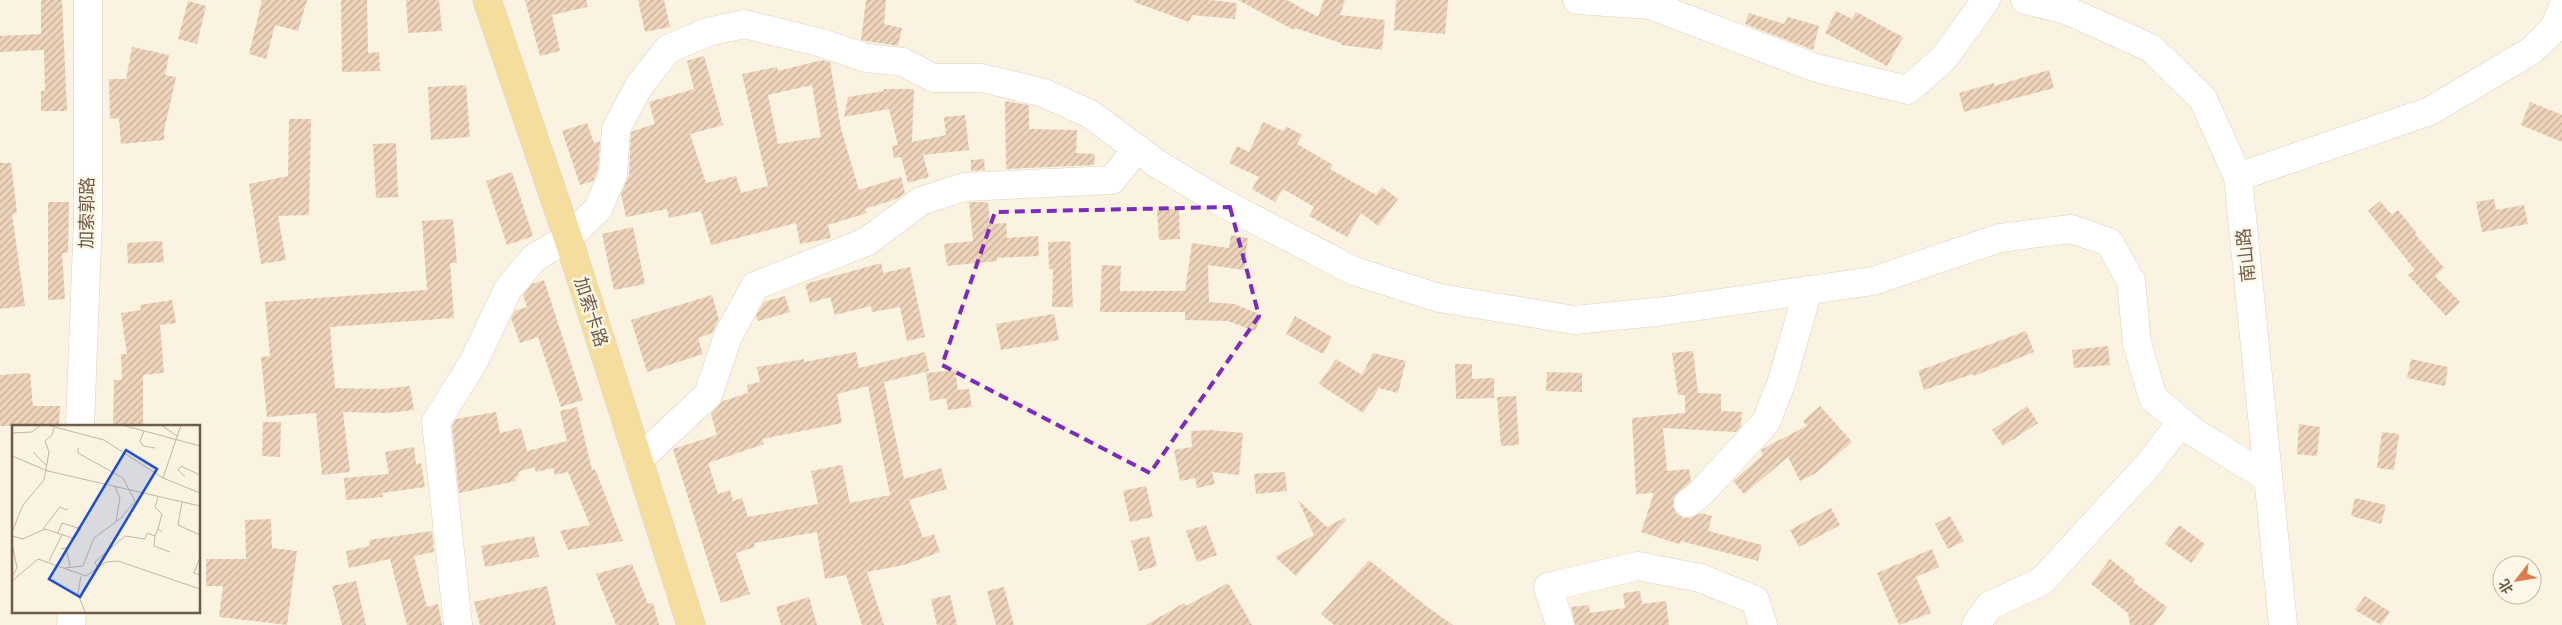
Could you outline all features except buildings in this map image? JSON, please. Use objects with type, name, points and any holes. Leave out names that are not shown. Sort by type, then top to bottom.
[{"type":"main road","name":"加索卡路","points":[[487,0],[568,238],[690,625]]},
{"type":"street","name":"加索郭路","points":[[80,425],[88,217],[88,0]]},
{"type":"street","points":[[1577,0],[1650,5],[1816,68],[1908,90],[1944,58],[1986,0]]},
{"type":"street","name":"南山路","points":[[2025,0],[2066,10],[2151,48],[2203,99],[2238,177],[2283,625]]},
{"type":"street","points":[[2238,177],[2430,111],[2531,51],[2554,30],[2562,9]]},
{"type":"street","points":[[458,625],[436,422],[474,361],[508,289],[534,258],[568,238],[598,209],[613,174],[616,129],[639,86],[668,49],[708,32],[744,24],[822,44],[866,58],[903,62],[933,78],[982,78],[1044,93],[1090,114],[1156,163],[1221,202],[1354,271],[1439,298],[1574,320],[1666,311],[1873,281],[2000,238],[2071,229],[2109,242],[2131,281],[2137,343],[2153,398],[2192,431],[2268,478]]},
{"type":"street","points":[[638,460],[708,395],[728,336],[755,286],[866,242],[921,201],[964,187],[1112,180],[1137,148]]},
{"type":"street","points":[[1688,503],[1707,486],[1766,422],[1782,382],[1808,290]]},
{"type":"street","points":[[1976,625],[1989,606],[2042,581],[2149,464],[2181,422]]},
{"type":"street","points":[[1560,625],[1548,587],[1638,566],[1700,578],[1755,600],[1764,625]]},
{"type":"street","points":[[71,625],[72,612]]},
{"type":"highlighted area","points":[[1230,207],[1259,316],[1150,473],[942,365],[995,212]]}]
